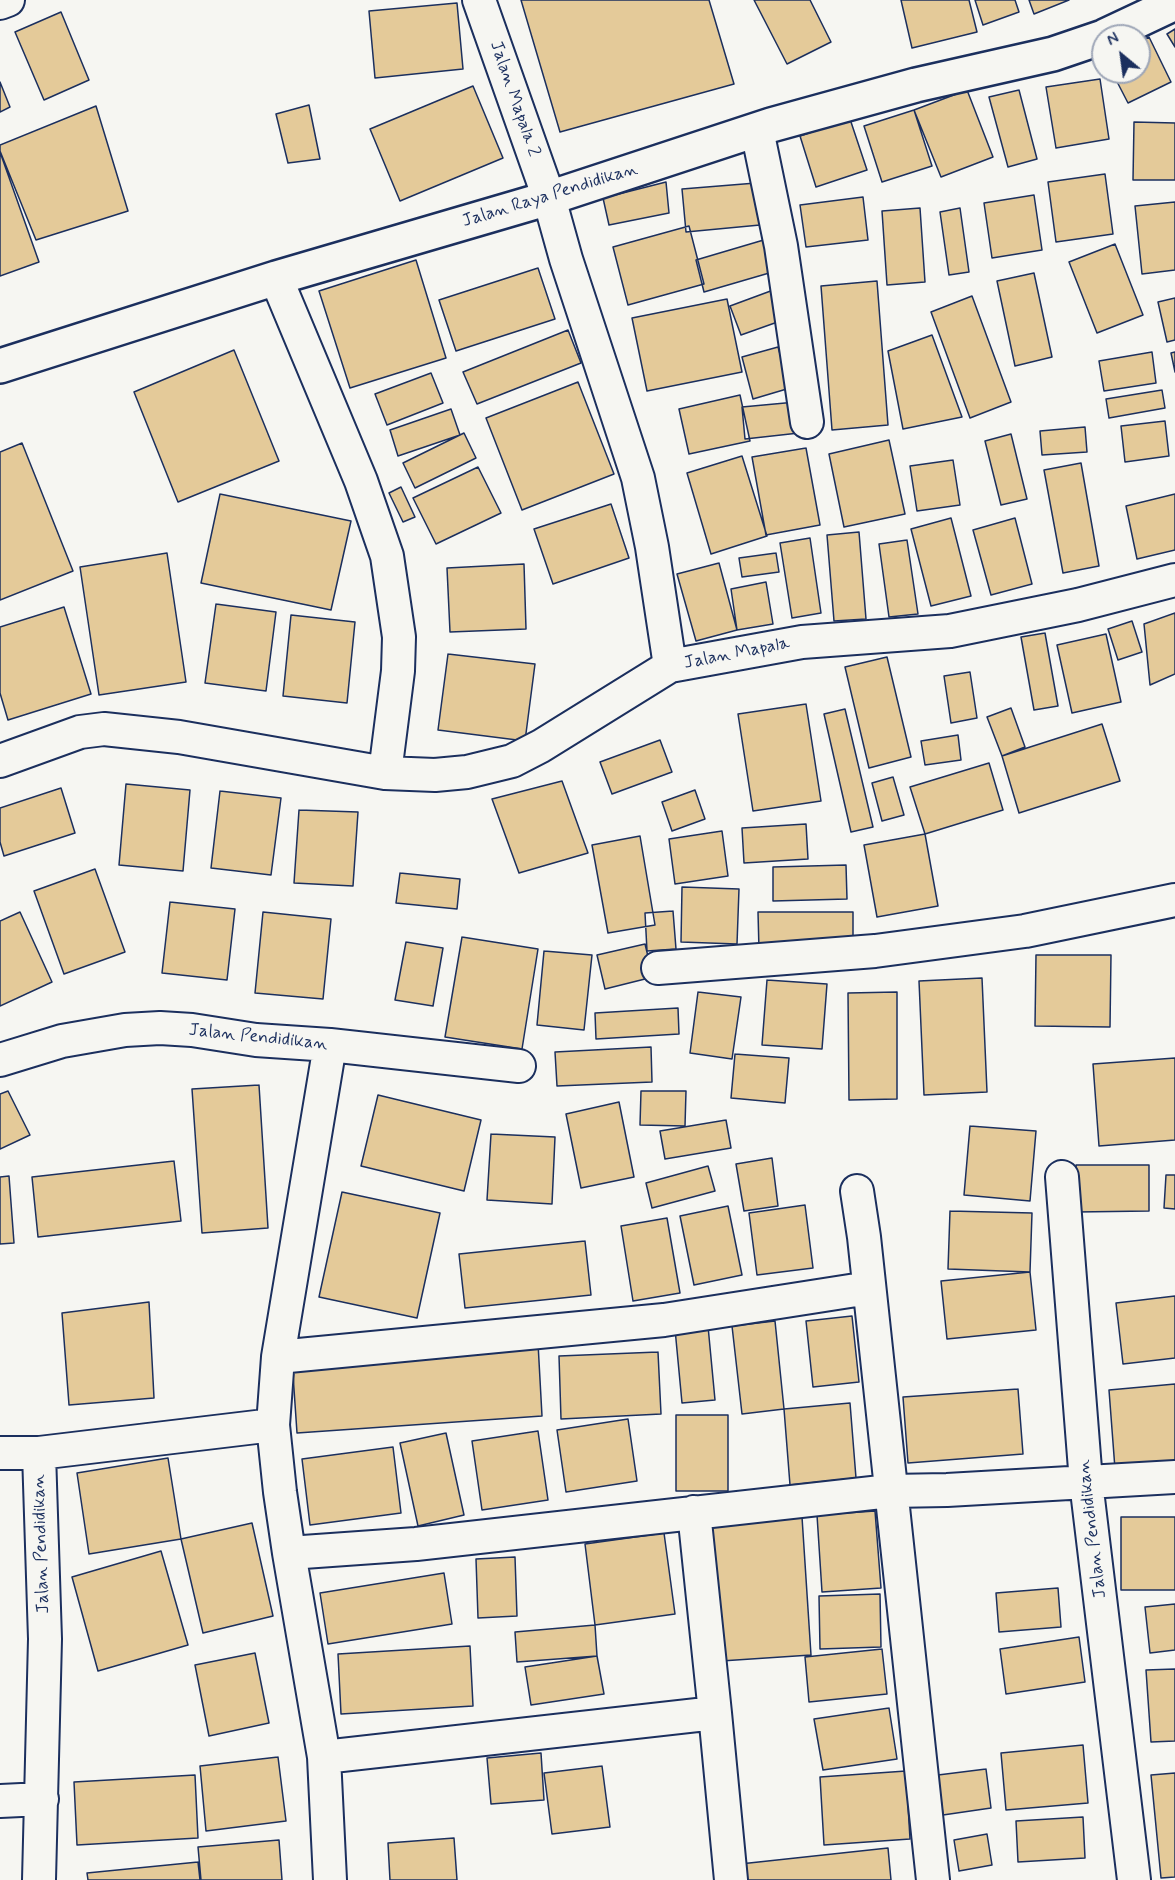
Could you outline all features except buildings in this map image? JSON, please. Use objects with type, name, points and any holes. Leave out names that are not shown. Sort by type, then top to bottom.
[{"type":"street","points":[[0,3],[8,0]]},
{"type":"street","name":"Jalan Mapala 2","points":[[479,0],[549,198]]},
{"type":"street","name":"Jalan Raya Pendidikan","points":[[1130,24],[1175,3]]},
{"type":"street","name":"Jalan Raya Pendidikan","points":[[0,366],[386,244],[549,198],[757,130],[916,85],[1053,54],[1091,41]]},
{"type":"street","points":[[757,130],[781,246],[807,422]]},
{"type":"street","name":"Jalan Mapala","points":[[549,198],[566,258],[638,478],[652,547],[670,666],[802,642],[950,631],[1078,605],[1175,580]]},
{"type":"street","points":[[276,278],[361,482],[387,556],[399,637],[398,671],[385,773]]},
{"type":"street","points":[[0,761],[80,732],[104,729],[179,737],[385,773],[446,774],[487,768],[512,760],[541,746],[670,666]]},
{"type":"street","points":[[658,968],[875,951],[1025,931],[1175,900]]},
{"type":"street","name":"Jalan Pendidikan","points":[[0,1060],[62,1041],[125,1030],[160,1028],[192,1030],[256,1040],[330,1045],[519,1065]]},
{"type":"street","points":[[330,1045],[278,1357],[273,1425],[289,1553],[324,1757],[330,1880]]},
{"type":"street","name":"Jalan Pendidikan","points":[[1062,1177],[1086,1482],[1134,1880]]},
{"type":"street","points":[[857,1191],[933,1880]]},
{"type":"street","points":[[278,1357],[664,1320],[869,1288]]},
{"type":"street","name":"Jalan Pendidikan","points":[[39,1880],[45,1639],[39,1453],[273,1425]]},
{"type":"street","points":[[0,1453],[39,1453]]},
{"type":"street","points":[[289,1553],[428,1543],[890,1491],[1175,1477]]},
{"type":"street","points":[[694,1512],[731,1880]]},
{"type":"street","points":[[324,1757],[715,1713]]},
{"type":"street","points":[[0,1801],[42,1799]]}]
